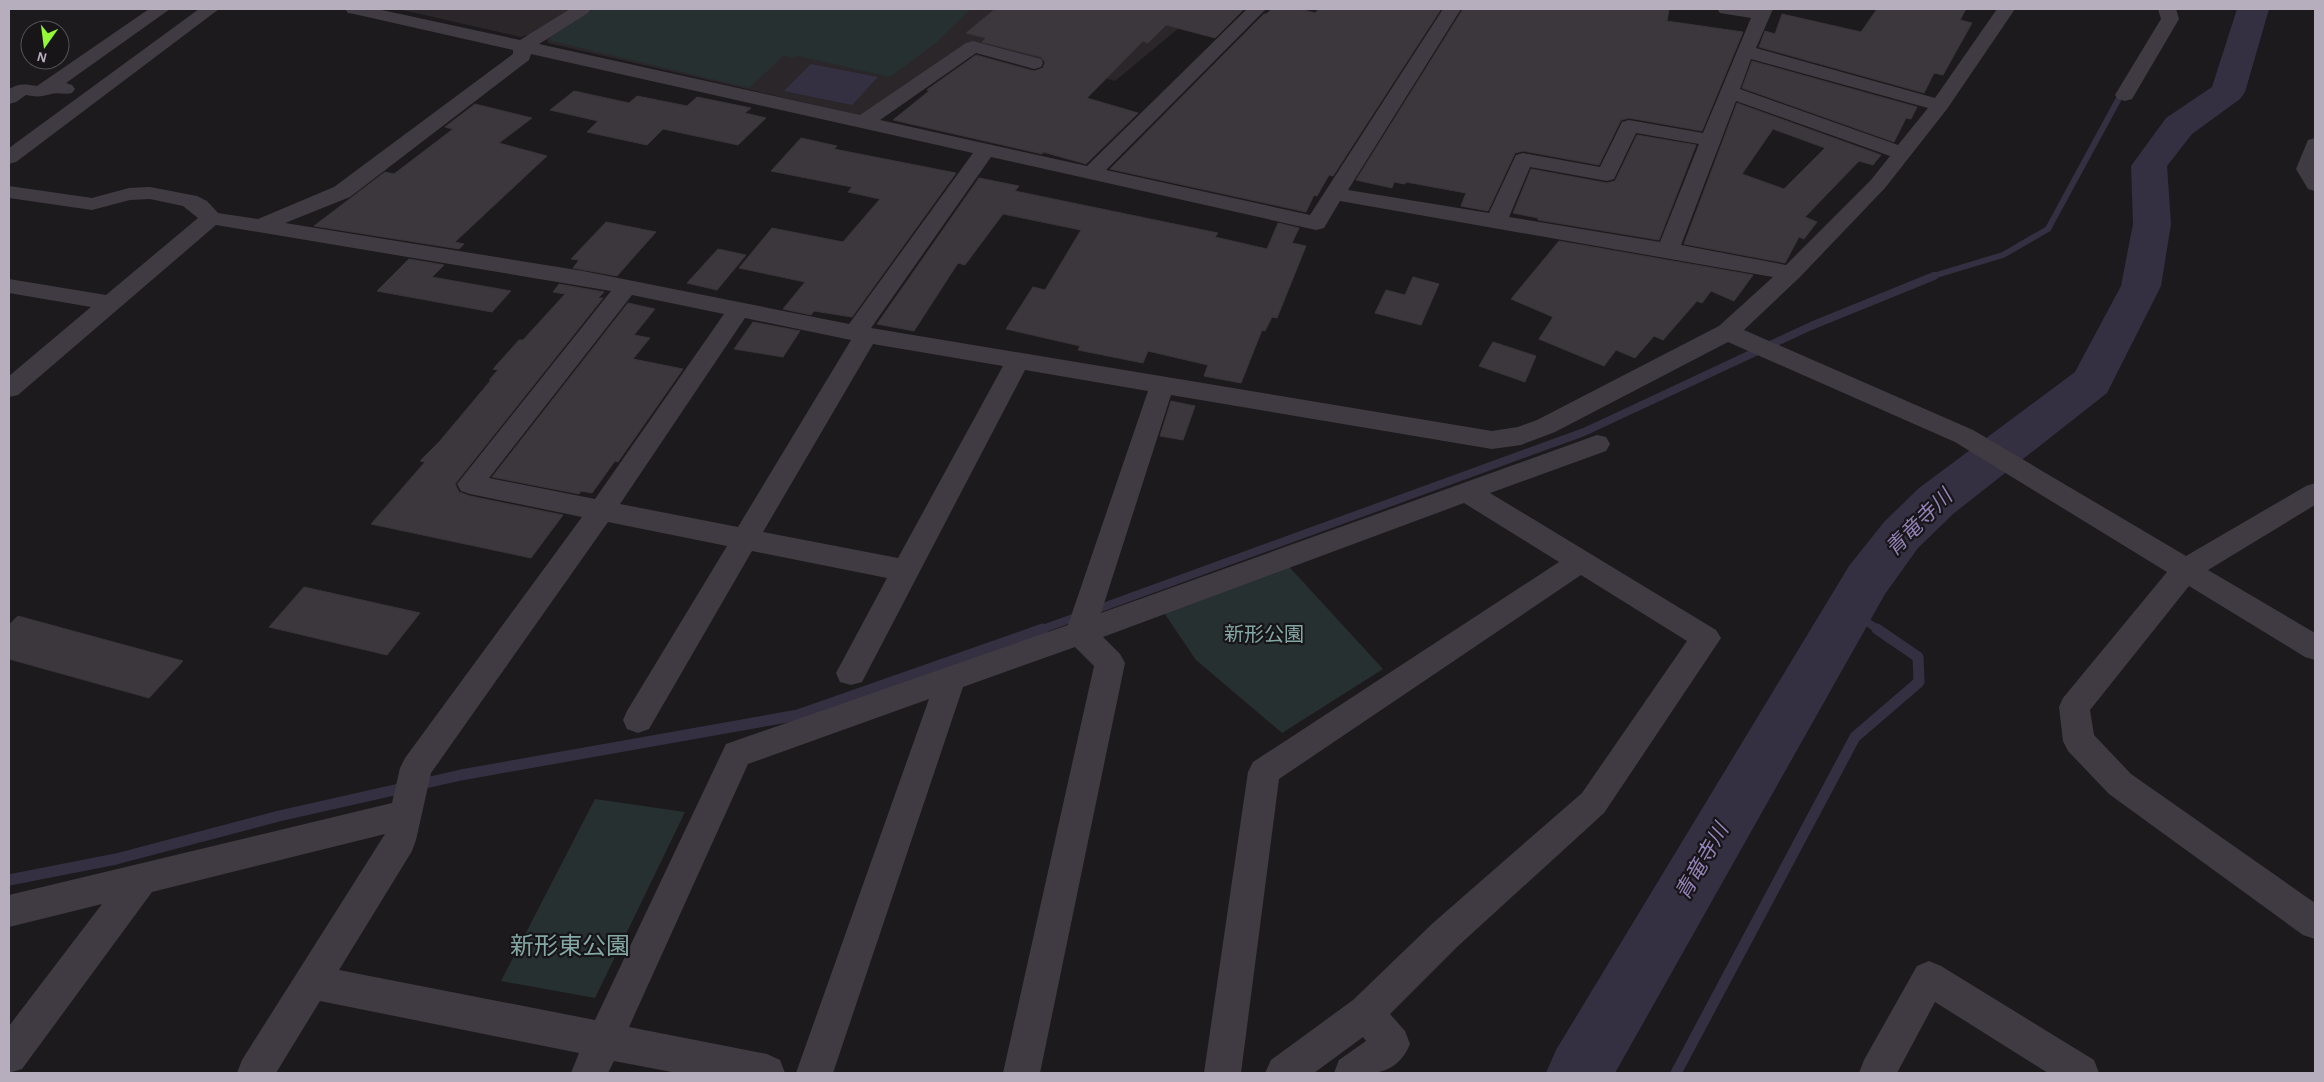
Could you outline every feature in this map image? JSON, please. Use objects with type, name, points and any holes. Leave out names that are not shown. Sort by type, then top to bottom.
[{"type":"street","points":[[9,98],[22,89],[40,92],[161,9]]},
{"type":"street","points":[[9,158],[210,9]]},
{"type":"street","points":[[354,9],[1316,223],[1452,9]]},
{"type":"street","points":[[522,47],[582,9]]},
{"type":"street","points":[[1091,173],[1257,9]]},
{"type":"street","points":[[1668,250],[1745,51],[1763,11],[1726,9]]},
{"type":"street","points":[[9,192],[92,204],[129,194],[150,193],[190,201],[199,206],[211,218],[627,286],[860,334],[1492,440],[1521,436],[1546,426],[1727,332],[1791,273],[1878,184],[1940,105],[2006,9]]},
{"type":"street","points":[[2126,94],[2170,19],[2167,9]]},
{"type":"street","points":[[261,225],[342,192],[522,56],[522,47]]},
{"type":"street","points":[[862,123],[973,47],[1034,63]]},
{"type":"street","points":[[1745,51],[1940,105]]},
{"type":"street","points":[[48,87],[96,94]]},
{"type":"street","points":[[1729,92],[1902,153]]},
{"type":"street","points":[[1496,221],[1523,159],[1607,175],[1629,126],[1711,140]]},
{"type":"street","points":[[2315,144],[2306,169],[2315,186]]},
{"type":"street","points":[[638,720],[745,539],[860,334],[986,150]]},
{"type":"street","points":[[1335,194],[1668,250],[1791,273]]},
{"type":"street","points":[[9,389],[211,218]]},
{"type":"street","points":[[9,286],[110,303]]},
{"type":"street","points":[[627,286],[470,484],[906,571]]},
{"type":"street","points":[[255,1073],[400,840],[416,768],[602,510],[740,309]]},
{"type":"street","points":[[1727,332],[1964,436],[2315,648]]},
{"type":"street","points":[[851,673],[1018,361]]},
{"type":"street","points":[[1080,633],[1162,386]]},
{"type":"street","points":[[1492,440],[1506,476]]},
{"type":"street","points":[[589,1073],[737,754],[1080,633],[1597,444]]},
{"type":"street","points":[[1284,1073],[1366,1013],[1445,935],[1593,802],[1706,638],[1467,492]]},
{"type":"street","points":[[2315,493],[2185,570],[2074,708],[2079,741],[2120,784],[2315,923]]},
{"type":"street","points":[[1222,1073],[1264,772],[1580,561]]},
{"type":"street","points":[[1022,1073],[1110,663],[1080,633]]},
{"type":"street","points":[[815,1073],[951,678]]},
{"type":"street","points":[[9,911],[406,814]]},
{"type":"street","points":[[9,1056],[142,878]]},
{"type":"street","points":[[1877,1073],[1929,978],[2081,1073]]},
{"type":"street","points":[[312,982],[767,1073]]},
{"type":"street","points":[[1352,1073],[1392,1044],[1366,1013]]},
{"type":"shaded area","points":[[398,9],[573,9],[534,33],[521,37]]},
{"type":"shaded area","points":[[591,9],[1202,9],[1115,81],[970,42],[863,116],[548,43],[546,37]]},
{"type":"shaded area","points":[[811,64],[878,77],[852,105],[784,91]]},
{"type":"green space","points":[[594,9],[971,9],[936,43],[890,77],[798,56],[795,58],[784,56],[749,88],[552,41],[550,37]]},
{"type":"green space","name":"新形公園","points":[[1282,559],[1383,669],[1282,733],[1196,660],[1158,604]]},
{"type":"green space","name":"新形東公園","points":[[595,799],[685,812],[595,998],[501,981]]},
{"type":"building","points":[[995,9],[1244,9],[1215,38],[1166,25],[1148,43],[1143,41],[1087,98],[1138,113],[1086,164],[1043,152],[1042,154],[893,120],[929,91],[928,89],[976,55],[1034,71],[1043,68],[1045,62],[1041,57],[982,42],[986,38],[966,33]]},
{"type":"building","points":[[1272,9],[1300,9],[1315,13],[1319,9],[1441,9],[1333,176],[1329,175],[1317,196],[1314,195],[1306,212],[1110,169],[1264,14]]},
{"type":"building","points":[[1463,9],[1669,9],[1667,21],[1743,32],[1702,131],[1629,118],[1621,120],[1599,165],[1523,151],[1515,153],[1488,211],[1461,206],[1466,193],[1406,182],[1405,184],[1394,182],[1392,188],[1356,180]]},
{"type":"building","points":[[1877,9],[1966,9],[1960,20],[1972,23],[1943,75],[1934,73],[1924,93],[1759,47],[1765,31],[1775,34],[1782,14],[1861,32]]},
{"type":"building","points":[[1752,61],[1917,107],[1911,119],[1906,118],[1894,142],[1742,88]]},
{"type":"building","points":[[574,91],[629,103],[637,96],[687,106],[697,97],[751,108],[745,113],[766,118],[738,145],[663,129],[647,145],[587,132],[598,121],[550,110]]},
{"type":"building","points":[[1737,103],[1881,155],[1873,165],[1859,161],[1805,217],[1817,222],[1804,239],[1799,237],[1785,263],[1684,244]],"holes":[[[1773,129],[1825,148],[1784,189],[1742,174]]]},
{"type":"building","points":[[475,104],[532,118],[499,143],[547,156],[455,242],[464,244],[459,249],[314,226],[385,172],[394,174],[453,129],[445,127]]},
{"type":"building","points":[[1637,135],[1696,145],[1659,240],[1538,220],[1538,218],[1513,213],[1531,169],[1607,183],[1615,181]]},
{"type":"building","points":[[801,138],[837,146],[834,149],[956,173],[852,317],[814,311],[811,315],[783,309],[805,282],[739,268],[772,228],[843,242],[880,199],[848,192],[852,187],[771,171]]},
{"type":"building","points":[[979,178],[1019,186],[1015,191],[1218,233],[1215,237],[1267,249],[1278,223],[1299,228],[1292,243],[1306,246],[1277,318],[1272,317],[1265,331],[1262,330],[1241,383],[1204,376],[1208,365],[1148,351],[1143,363],[1078,350],[1080,346],[1006,329],[1033,287],[1045,290],[1081,230],[1003,214],[965,265],[958,263],[914,331],[877,324]]},
{"type":"building","points":[[606,222],[656,232],[617,276],[573,268],[579,260],[571,259]]},
{"type":"building","points":[[1559,241],[1753,275],[1734,301],[1711,291],[1702,303],[1697,301],[1663,340],[1654,336],[1635,358],[1616,350],[1604,366],[1539,339],[1553,317],[1511,299]]},
{"type":"building","points":[[718,249],[746,255],[717,290],[687,283]]},
{"type":"building","points":[[409,259],[444,265],[432,277],[511,291],[492,312],[377,291]]},
{"type":"building","points":[[1413,277],[1439,284],[1421,325],[1375,313],[1386,290],[1405,295]]},
{"type":"building","points":[[559,284],[604,292],[598,298],[603,298],[455,484],[459,492],[470,496],[563,515],[531,558],[371,524],[425,462],[420,461],[439,442],[491,380],[489,380],[498,370],[493,369],[519,340],[523,340],[565,294],[553,292]]},
{"type":"building","points":[[628,303],[655,309],[634,335],[650,338],[633,359],[683,369],[618,462],[615,461],[592,493],[581,491],[579,494],[492,477]]},
{"type":"building","points":[[753,322],[800,331],[783,357],[734,349]]},
{"type":"building","points":[[1493,342],[1536,356],[1525,382],[1479,366]]},
{"type":"building","points":[[1171,401],[1195,406],[1183,440],[1160,436]]},
{"type":"building","points":[[304,587],[420,613],[387,655],[269,627]]},
{"type":"building","points":[[18,616],[183,661],[149,698],[9,659],[9,625]]},
{"type":"waterway","name":"青竜寺川","points":[[1579,1073],[1867,580],[1901,535],[1936,501],[2092,382],[2141,286],[2152,224],[2149,166],[2179,126],[2228,92],[2253,9]]},
{"type":"waterway","points":[[1930,277],[2003,255],[2048,229],[2124,89]]},
{"type":"waterway","points":[[1040,630],[1584,432],[1811,326],[1934,276]]},
{"type":"waterway","points":[[1849,610],[1879,630]]},
{"type":"waterway","points":[[9,880],[116,859],[279,816],[461,775],[798,715],[1043,629]]},
{"type":"waterway","points":[[1676,1073],[1855,737],[1919,682],[1918,657],[1877,629]]}]
